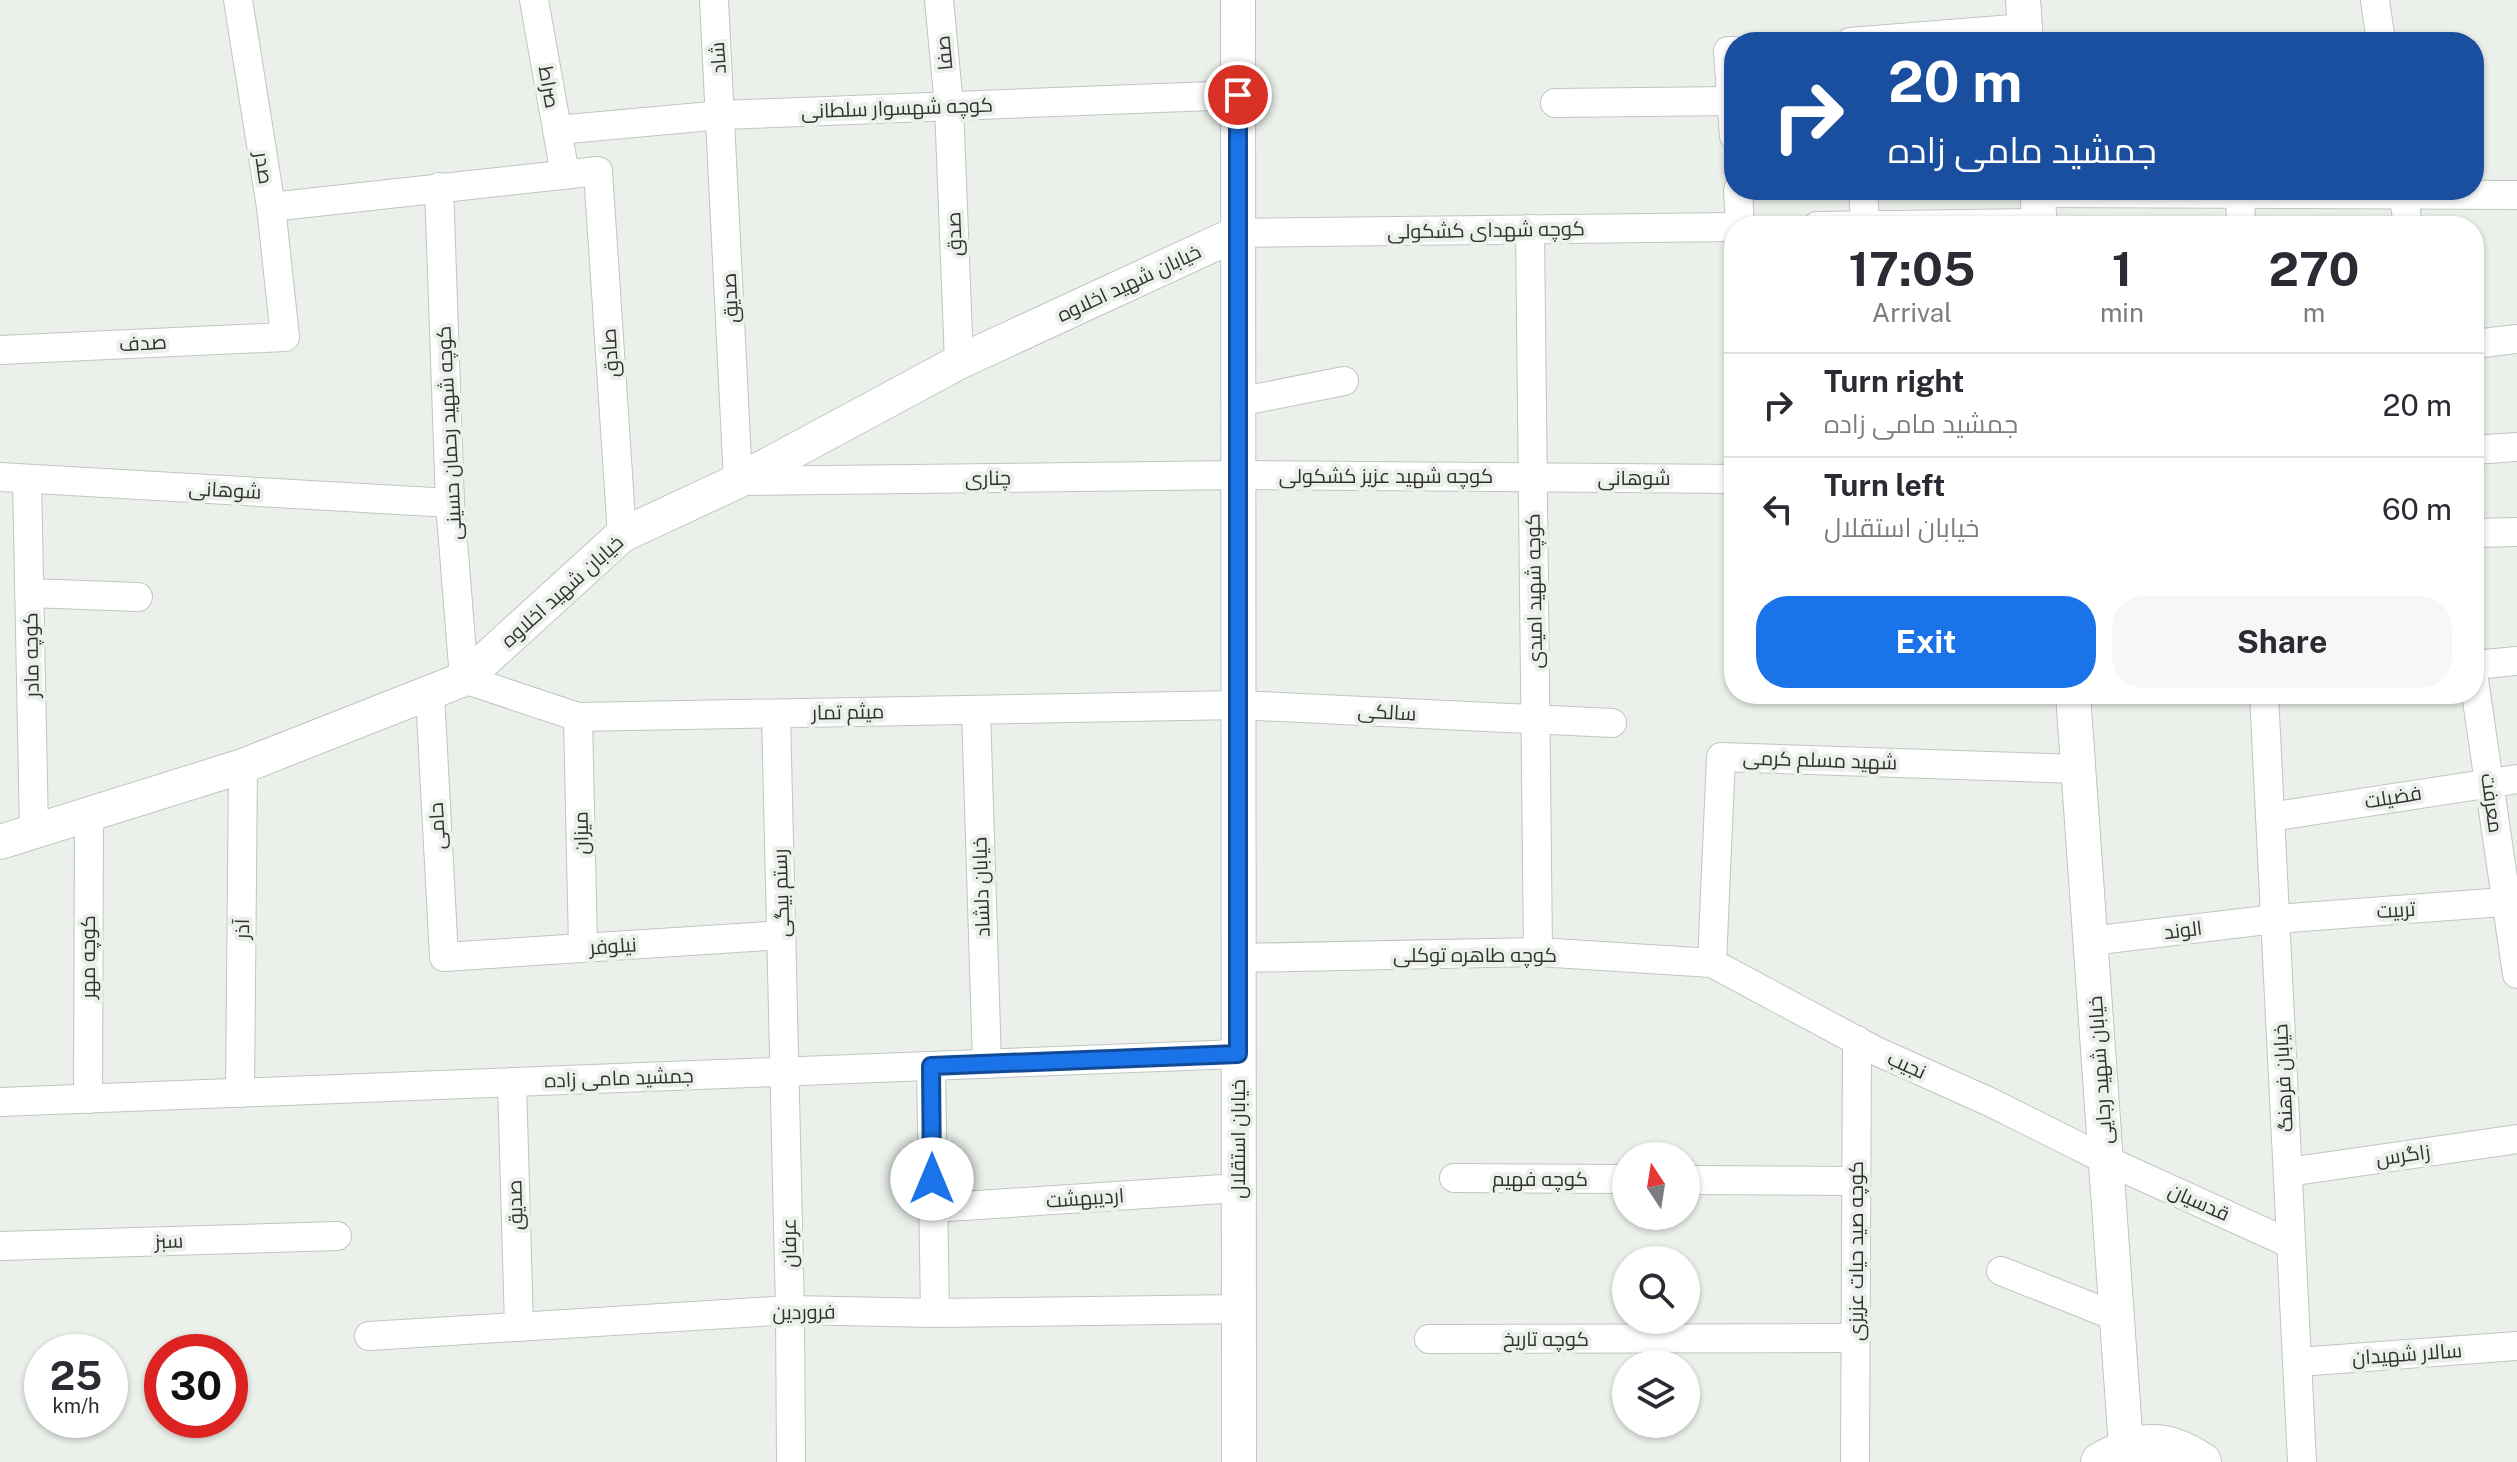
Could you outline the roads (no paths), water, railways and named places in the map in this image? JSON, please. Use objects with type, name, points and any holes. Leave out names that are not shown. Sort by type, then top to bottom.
[{"type":"main road","points":[[2113,1454],[2155,1443],[2183,1449],[2202,1462]]},
{"type":"street","name":"صدر","points":[[238,0],[271,207],[285,337]]},
{"type":"street","name":"صراط","points":[[534,0],[565,174]]},
{"type":"street","name":"شاد","points":[[714,0],[722,115]]},
{"type":"street","name":"صفا","points":[[939,0],[949,106]]},
{"type":"street","name":"خیابان استقلال","points":[[1238,0],[1239,1462]]},
{"type":"street","points":[[2375,0],[2380,32]]},
{"type":"street","points":[[1943,32],[2025,23]]},
{"type":"street","name":"کوچه شهسوار سلطانی","points":[[557,130],[722,115],[1238,95]]},
{"type":"street","points":[[1555,103],[1724,101]]},
{"type":"street","name":"صدق","points":[[949,106],[959,362]]},
{"type":"street","name":"صدیق","points":[[722,115],[738,481]]},
{"type":"street","name":"صادق","points":[[565,174],[598,171],[622,535]]},
{"type":"street","points":[[271,207],[565,174]]},
{"type":"street","name":"کوچه شهید رحمان حسینی","points":[[439,187],[450,503],[464,679]]},
{"type":"street","points":[[2484,194],[2517,195]]},
{"type":"street","points":[[1957,216],[2153,200]]},
{"type":"street","name":"کوچه شهدای کشکولی","points":[[1238,233],[1724,227]]},
{"type":"street","name":"کوچه شهید امیدی","points":[[1530,229],[1538,952]]},
{"type":"street","name":"خیابان شهید اخلاوه","points":[[0,842],[243,766],[464,679],[622,535],[738,481],[959,362],[1238,233]]},
{"type":"street","name":"صدف","points":[[0,350],[285,337]]},
{"type":"street","points":[[2484,343],[2517,339]]},
{"type":"street","points":[[1238,402],[1344,381]]},
{"type":"street","points":[[2484,449],[2517,447]]},
{"type":"street","name":"چناری","points":[[738,481],[1238,475]]},
{"type":"street","name":"کوچه شهید عزیز کشکولی","points":[[1238,475],[1533,477]]},
{"type":"street","name":"شوهانی","points":[[1533,477],[1724,479]]},
{"type":"street","name":"شوهانی","points":[[14,478],[450,503]]},
{"type":"street","name":"کوچه مادر","points":[[14,478],[29,593],[34,832]]},
{"type":"street","points":[[2484,533],[2517,532]]},
{"type":"street","points":[[29,593],[138,597]]},
{"type":"street","points":[[2484,664],[2517,661]]},
{"type":"street","name":"میثم تمار","points":[[464,679],[578,717],[1238,705]]},
{"type":"street","name":"حامی","points":[[430,694],[444,957]]},
{"type":"street","name":"خیابان شهید رجایی","points":[[2074,704],[2117,1317],[2113,1454]]},
{"type":"street","name":"خیابان فرهنگ","points":[[2264,704],[2302,1462]]},
{"type":"street","name":"معرفت","points":[[2478,704],[2512,901],[2517,974]]},
{"type":"street","name":"سالکی","points":[[1238,705],[1612,723]]},
{"type":"street","name":"خیابان دلشاد","points":[[976,710],[987,1064]]},
{"type":"street","name":"رستم بیگی","points":[[776,714],[785,1072]]},
{"type":"street","name":"میزان","points":[[578,717],[583,948]]},
{"type":"street","name":"شهید مسلم کرمی","points":[[1712,963],[1721,757],[2078,769]]},
{"type":"street","name":"آذر","points":[[240,1093],[243,766]]},
{"type":"street","name":"فضیلت","points":[[2270,817],[2517,779]]},
{"type":"street","name":"کوچه مهر","points":[[88,1099],[89,814]]},
{"type":"street","name":"تربیت","points":[[2275,919],[2512,901]]},
{"type":"street","name":"الوند","points":[[2090,941],[2275,919]]},
{"type":"street","name":"نیلوفر","points":[[444,957],[782,935]]},
{"type":"street","name":"کوچه طاهره توکلی","points":[[1239,958],[1538,952],[1712,963]]},
{"type":"street","name":"نجیب","points":[[1712,963],[1857,1040],[2106,1160]]},
{"type":"street","name":"کوچه صید حیات عزیزی","points":[[1855,1462],[1857,1040]]},
{"type":"street","name":"جمشید مامی زاده","points":[[0,1102],[1238,1054]]},
{"type":"street","points":[[931,1066],[935,1313]]},
{"type":"street","name":"عرفان","points":[[785,1072],[791,1462]]},
{"type":"street","name":"صدیق","points":[[512,1082],[519,1327]]},
{"type":"street","name":"زاگرس","points":[[2288,1172],[2517,1139]]},
{"type":"street","name":"قدسیان","points":[[2106,1160],[2291,1244]]},
{"type":"street","name":"کوچه فهیم","points":[[1454,1178],[1612,1179]]},
{"type":"street","points":[[1700,1180],[1856,1181]]},
{"type":"street","name":"اردیبهشت","points":[[932,1208],[1238,1188]]},
{"type":"street","name":"سبز","points":[[0,1246],[337,1236]]},
{"type":"street","points":[[2001,1271],[2117,1317]]},
{"type":"street","name":"فروردین","points":[[369,1336],[790,1310],[935,1313],[1239,1309]]},
{"type":"street","name":"کوچه تاریخ","points":[[1429,1339],[1856,1338]]},
{"type":"street","name":"سالار شهیدان","points":[[2298,1362],[2517,1346]]}]
